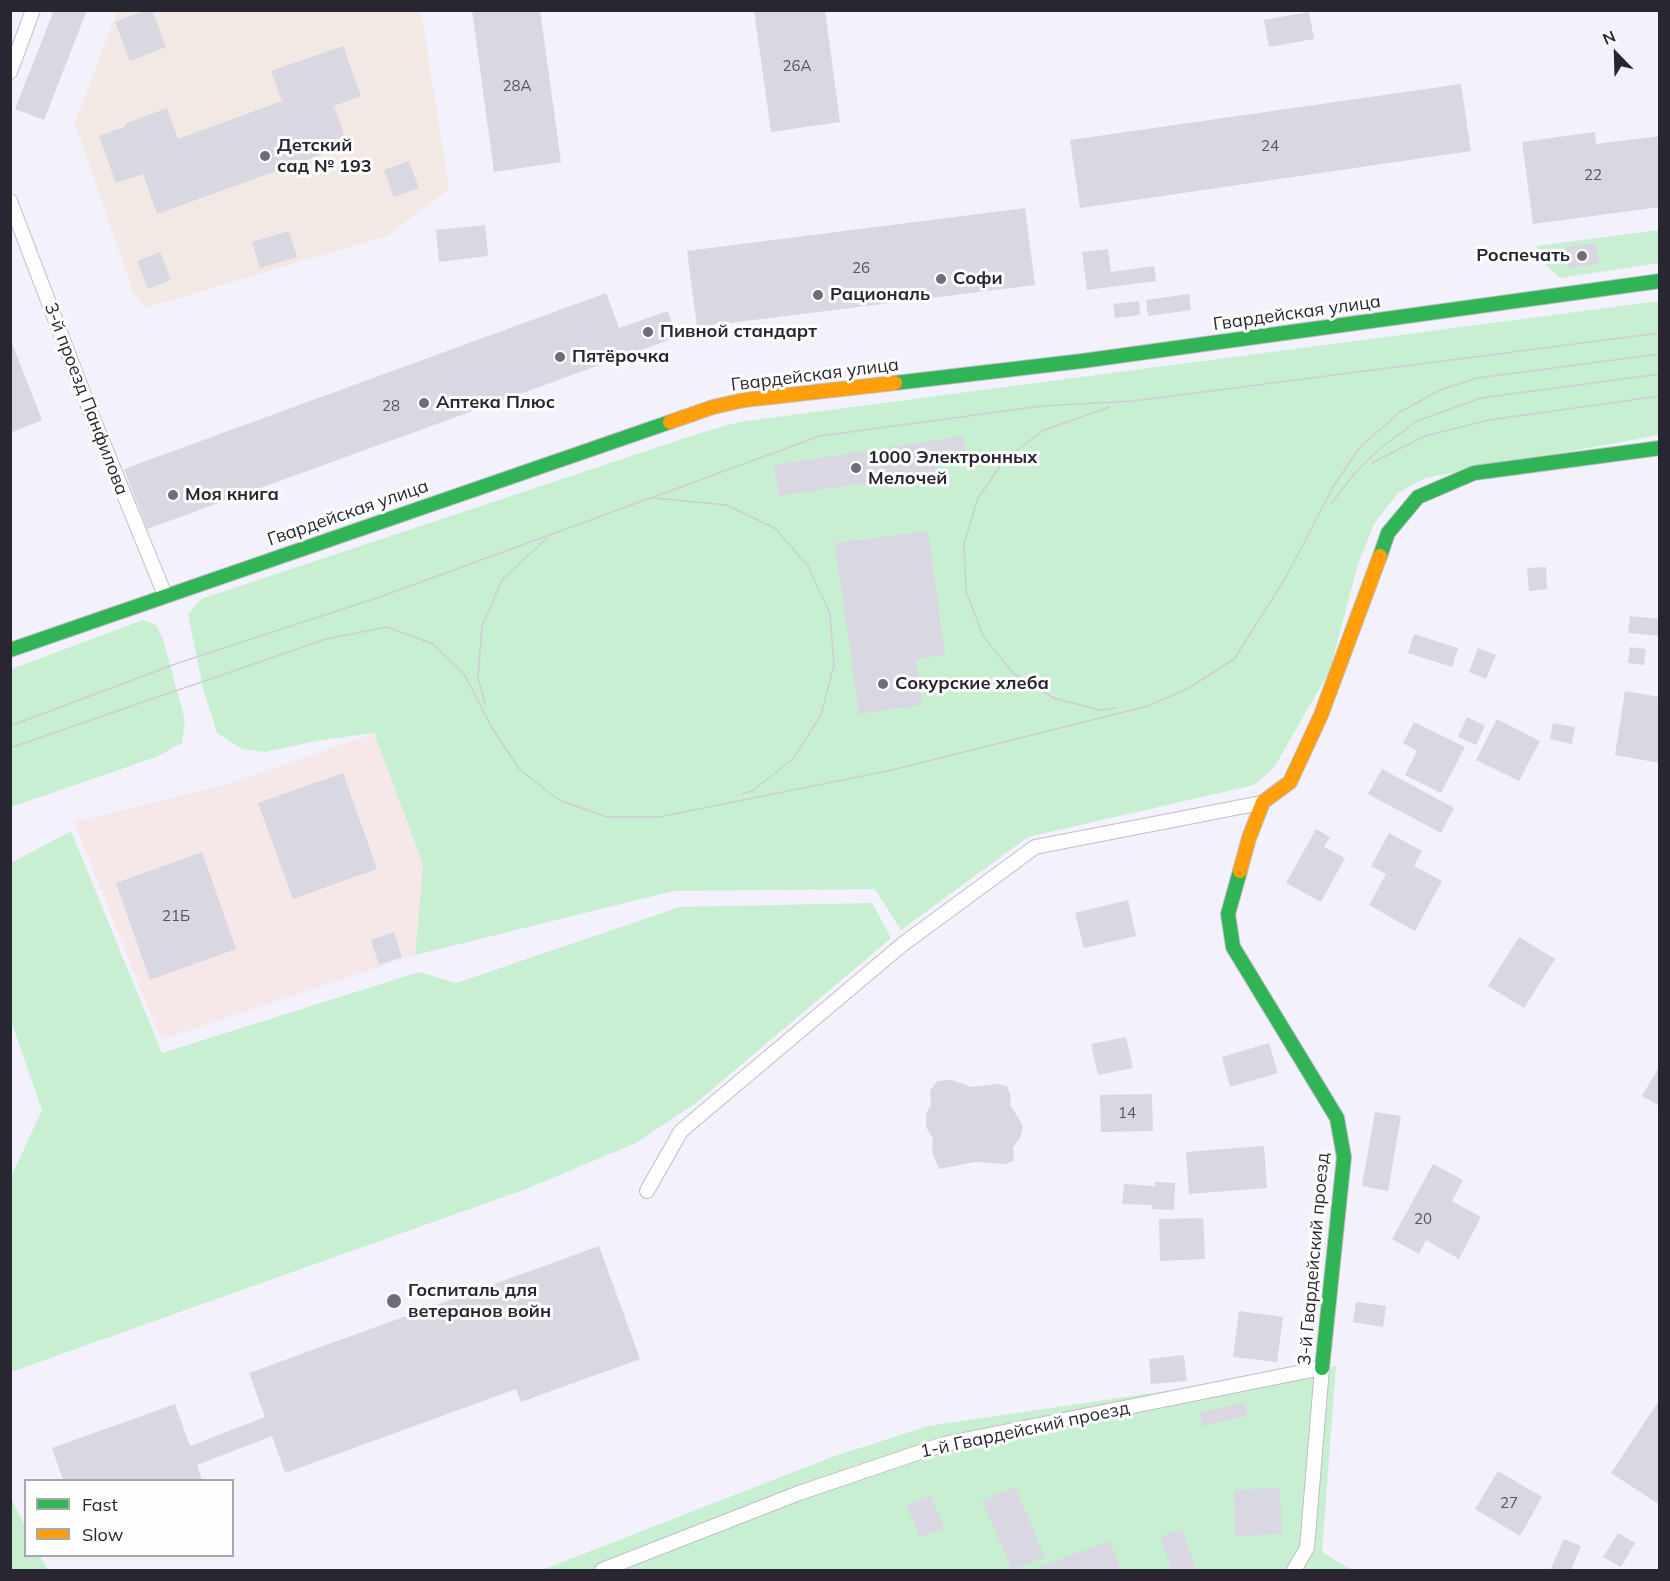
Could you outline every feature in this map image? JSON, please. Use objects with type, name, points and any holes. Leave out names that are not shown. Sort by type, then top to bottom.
[{"type":"street","name":"Гвардейская улица","points":[[10,650],[713,407],[744,400],[1082,361],[1659,281]]},
{"type":"street","points":[[1263,802],[1290,782],[1321,715],[1388,533],[1418,497],[1474,473],[1659,448]]},
{"type":"street","name":"3-й Гвардейский проезд","points":[[1263,802],[1249,838],[1228,914],[1233,948],[1337,1118],[1344,1157],[1322,1368]]},
{"type":"lane","points":[[10,72],[33,10]]},
{"type":"lane","name":"3-й проезд Панфилова","points":[[10,201],[92,416],[165,595]]},
{"type":"lane","points":[[646,1191],[681,1131],[903,944],[1035,847],[1263,802]]},
{"type":"lane","name":"1-й Гвардейский проезд","points":[[602,1570],[799,1493],[944,1444],[1322,1368]]},
{"type":"lane","name":"3-й Гвардейский проезд","points":[[1294,1570],[1307,1548],[1322,1368]]},
{"type":"shaded area","name":"Детский сад № 193","points":[[117,11],[421,11],[449,189],[387,236],[145,308],[133,292],[75,123]]},
{"type":"shaded area","points":[[374,733],[423,865],[415,955],[161,1040],[74,822],[228,784]]},
{"type":"green space","points":[[1659,230],[1659,263],[1560,278],[1547,266],[1536,246]]},
{"type":"green space","points":[[1659,301],[1659,435],[1425,478],[1398,493],[1374,524],[1357,567],[1330,670],[1274,768],[1254,785],[1028,837],[901,930],[875,889],[674,891],[415,955],[423,865],[374,733],[321,740],[265,752],[242,749],[217,733],[203,688],[188,614],[201,599],[739,422]]},
{"type":"green space","points":[[143,620],[156,625],[163,639],[185,720],[182,743],[156,757],[11,807],[11,669]]},
{"type":"green space","points":[[71,831],[162,1053],[419,972],[456,983],[680,907],[872,903],[891,938],[696,1103],[636,1143],[526,1189],[11,1372],[11,1177],[42,1110],[11,1021],[11,863]]},
{"type":"green space","points":[[1336,1366],[1322,1552],[1352,1570],[542,1570],[832,1457],[928,1426]]},
{"type":"green space","points":[[10,1496],[24,1524],[24,1557],[41,1557],[48,1570],[11,1570]]},
{"type":"building","points":[[54,10],[87,10],[44,120],[15,109]]},
{"type":"building","points":[[146,10],[152,10],[166,47],[130,61],[115,22]]},
{"type":"building","points":[[472,10],[540,10],[561,162],[494,172]]},
{"type":"building","points":[[754,10],[825,10],[840,122],[771,132]]},
{"type":"building","points":[[1309,12],[1314,39],[1269,47],[1264,20]]},
{"type":"building","points":[[343,46],[361,96],[334,106],[348,145],[157,214],[143,174],[116,183],[99,136],[167,108],[178,139],[282,101],[271,71]]},
{"type":"building","points":[[1461,84],[1471,151],[1080,208],[1070,140]]},
{"type":"building","points":[[1595,132],[1596,144],[1660,136],[1660,207],[1533,224],[1522,142]]},
{"type":"building","points":[[409,161],[419,188],[394,197],[384,170]]},
{"type":"building","points":[[1025,208],[1035,285],[697,327],[687,251]]},
{"type":"building","points":[[485,225],[488,256],[439,262],[436,230]]},
{"type":"building","points":[[289,231],[297,257],[260,268],[252,242]]},
{"type":"building","points":[[1596,243],[1599,264],[1568,268],[1564,247]]},
{"type":"building","points":[[1108,249],[1111,272],[1154,266],[1156,281],[1087,290],[1082,252]]},
{"type":"building","points":[[160,252],[171,280],[148,289],[137,261]]},
{"type":"building","points":[[606,293],[619,328],[668,311],[677,337],[147,529],[124,469]]},
{"type":"building","points":[[1189,294],[1191,310],[1148,316],[1146,300]]},
{"type":"building","points":[[1139,301],[1140,315],[1115,318],[1113,304]]},
{"type":"building","points":[[10,338],[42,420],[10,433]]},
{"type":"building","name":"1000 Электронных Мелочей","points":[[963,436],[966,454],[936,459],[938,472],[779,496],[774,465]]},
{"type":"building","points":[[928,531],[945,655],[916,659],[922,705],[859,714],[835,543]]},
{"type":"building","points":[[1546,567],[1547,589],[1529,591],[1527,568]]},
{"type":"building","points":[[1630,616],[1660,619],[1660,636],[1628,633]]},
{"type":"building","points":[[1414,634],[1458,648],[1452,667],[1408,653]]},
{"type":"building","points":[[1630,647],[1646,649],[1644,665],[1628,663]]},
{"type":"building","points":[[1478,648],[1496,655],[1486,679],[1469,672]]},
{"type":"building","points":[[1625,691],[1660,697],[1660,763],[1615,755]]},
{"type":"building","points":[[1467,717],[1485,726],[1476,745],[1458,737]]},
{"type":"building","points":[[1497,719],[1540,741],[1519,781],[1476,760]]},
{"type":"building","points":[[1414,722],[1465,747],[1441,793],[1405,775],[1417,751],[1403,743]]},
{"type":"building","points":[[1553,723],[1575,727],[1572,744],[1550,739]]},
{"type":"building","points":[[1382,769],[1454,808],[1441,833],[1368,794]]},
{"type":"building","points":[[343,773],[377,869],[293,899],[258,803]]},
{"type":"building","points":[[1316,829],[1330,837],[1324,847],[1345,858],[1321,902],[1286,883]]},
{"type":"building","points":[[1389,833],[1422,851],[1414,866],[1442,881],[1415,931],[1369,905],[1386,874],[1371,866]]},
{"type":"building","points":[[202,852],[236,949],[150,980],[116,883]]},
{"type":"building","points":[[1128,900],[1136,936],[1084,948],[1075,913]]},
{"type":"building","points":[[394,932],[402,957],[379,965],[371,940]]},
{"type":"building","points":[[1519,937],[1555,959],[1524,1008],[1488,986]]},
{"type":"building","points":[[1126,1037],[1133,1068],[1098,1075],[1091,1044]]},
{"type":"building","points":[[1269,1043],[1278,1073],[1230,1087],[1222,1057]]},
{"type":"building","points":[[1660,1065],[1660,1106],[1642,1096]]},
{"type":"building","points":[[951,1080],[972,1087],[997,1084],[1007,1086],[1011,1097],[1010,1104],[1023,1126],[1020,1138],[1013,1147],[1014,1161],[1005,1164],[975,1162],[939,1169],[932,1152],[933,1139],[926,1127],[926,1114],[931,1105],[930,1091],[937,1081]]},
{"type":"building","points":[[1152,1094],[1153,1131],[1101,1132],[1100,1095]]},
{"type":"building","points":[[1375,1112],[1401,1116],[1388,1191],[1362,1186]]},
{"type":"building","points":[[1264,1146],[1267,1188],[1189,1194],[1186,1152]]},
{"type":"building","points":[[1433,1164],[1463,1180],[1452,1201],[1481,1217],[1459,1259],[1426,1240],[1419,1254],[1392,1239]]},
{"type":"building","points":[[1155,1182],[1175,1183],[1174,1210],[1152,1209],[1152,1205],[1122,1204],[1124,1184],[1155,1186]]},
{"type":"building","points":[[1203,1218],[1205,1259],[1160,1261],[1159,1219]]},
{"type":"building","points":[[599,1246],[640,1359],[521,1402],[516,1389],[285,1473],[272,1436],[197,1465],[202,1479],[63,1479],[52,1448],[175,1404],[190,1446],[265,1417],[249,1373]]},
{"type":"building","points":[[1356,1302],[1386,1306],[1383,1327],[1353,1322]]},
{"type":"building","points":[[1239,1311],[1283,1317],[1277,1362],[1233,1357]]},
{"type":"building","points":[[1184,1355],[1187,1381],[1151,1384],[1149,1359]]},
{"type":"building","points":[[1660,1399],[1660,1499],[1657,1503],[1611,1473]]},
{"type":"building","points":[[1245,1403],[1247,1416],[1202,1426],[1200,1412]]},
{"type":"building","points":[[1498,1471],[1542,1497],[1520,1536],[1475,1509]]},
{"type":"building","points":[[1015,1487],[1045,1557],[1012,1570],[982,1501]]},
{"type":"building","points":[[1280,1488],[1282,1534],[1235,1536],[1234,1490]]},
{"type":"building","points":[[931,1495],[944,1528],[920,1538],[907,1505]]},
{"type":"building","points":[[1182,1529],[1196,1570],[1172,1570],[1160,1537]]},
{"type":"building","points":[[1618,1533],[1635,1543],[1621,1567],[1603,1557]]},
{"type":"building","points":[[1564,1539],[1581,1546],[1571,1570],[1550,1570]]},
{"type":"building","points":[[1110,1541],[1121,1570],[1040,1570],[1039,1567]]},
{"type":"tram line","points":[[10,726],[181,662],[380,597],[820,436],[1042,406],[1133,401],[1660,333]]},
{"type":"tram line","points":[[10,748],[326,639],[387,627],[433,644],[464,674],[491,726],[519,769],[559,800],[607,817],[659,817],[892,770],[1148,706],[1187,689],[1234,659],[1285,579],[1333,487],[1360,447],[1400,412],[1440,390],[1477,378],[1660,354]]},
{"type":"tram line","points":[[1331,504],[1354,474],[1378,450],[1417,421],[1481,398],[1660,374]]},
{"type":"tram line","points":[[1372,463],[1425,436],[1489,420],[1660,396]]},
{"type":"tram line","points":[[1110,407],[1044,430],[1005,459],[978,498],[964,544],[966,591],[983,636],[1013,673],[1054,698],[1100,710],[1116,708]]},
{"type":"tram line","points":[[654,498],[727,505],[776,529],[808,566],[830,614],[834,665],[821,715],[793,759],[752,791],[742,794]]},
{"type":"tram line","points":[[485,703],[478,677],[482,626],[502,580],[547,538]]},
{"type":"traffic: fast","points":[[895,383],[1082,361],[1660,281]]},
{"type":"traffic: fast","points":[[10,650],[670,422]]},
{"type":"traffic: fast","points":[[1380,556],[1388,533],[1418,497],[1474,473],[1660,448]]},
{"type":"traffic: fast","points":[[1240,871],[1228,914],[1233,947],[1337,1118],[1344,1157],[1322,1368]]},
{"type":"traffic: slow","points":[[670,422],[713,407],[744,400],[895,383]]},
{"type":"traffic: slow","points":[[1240,871],[1249,838],[1263,802],[1290,782],[1321,715],[1380,556]]},
{"type":"place","name":"Детский сад № 193","points":[[265,156]]},
{"type":"place","name":"Роспечать","points":[[1582,256]]},
{"type":"place","name":"Софи","points":[[941,279]]},
{"type":"place","name":"Рациональ","points":[[818,295]]},
{"type":"place","name":"Пивной стандарт","points":[[648,332]]},
{"type":"place","name":"Пятёрочка","points":[[560,357]]},
{"type":"place","name":"Аптека Плюс","points":[[424,403]]},
{"type":"place","name":"1000 Электронных Мелочей","points":[[856,468]]},
{"type":"place","name":"Моя книга","points":[[173,495]]},
{"type":"place","name":"Сокурские хлеба","points":[[883,684]]},
{"type":"place","name":"Госпиталь для ветеранов войн","points":[[394,1301]]}]
